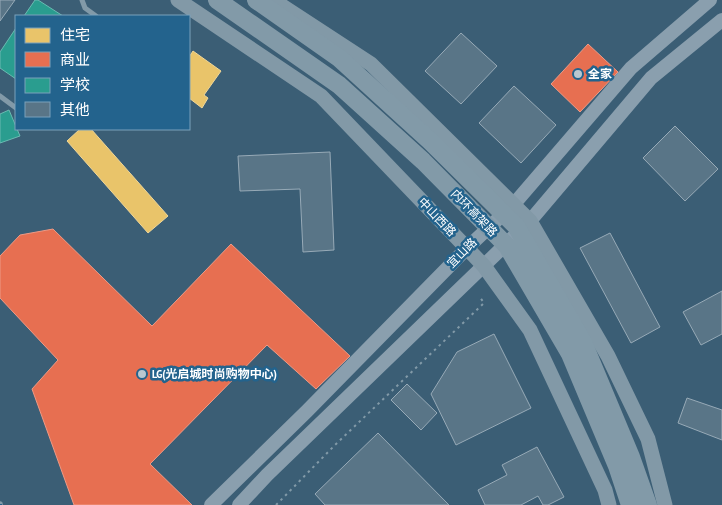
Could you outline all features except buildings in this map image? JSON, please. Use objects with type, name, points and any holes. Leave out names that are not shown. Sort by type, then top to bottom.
[{"type":"highway","name":"内环高架路","points":[[217,0],[339,85],[423,161],[507,246],[570,354],[617,466],[630,505]]},
{"type":"highway","name":"内环高架路","points":[[256,0],[338,58],[430,141],[516,226],[583,342],[631,457],[648,505]]},
{"type":"main road","name":"中山西路","points":[[178,0],[321,96],[484,266],[530,330],[605,490],[609,505]]},
{"type":"main road","points":[[273,0],[371,64],[530,220],[608,356],[648,439],[665,505]]},
{"type":"main road","name":"宜山路","points":[[211,505],[307,411],[466,248],[514,204],[631,68],[710,0]]},
{"type":"main road","name":"宜山路","points":[[239,505],[267,475],[530,220],[651,78],[722,20]]},
{"type":"lane","points":[[82,0],[85,8],[95,15]]},
{"type":"lane","points":[[0,96],[15,107]]},
{"type":"path","points":[[276,505],[335,445],[484,303],[479,296]]},
{"type":"place","name":"全家","points":[[578,74]]},
{"type":"place","name":"LG(光启城时尚购物中心)","points":[[142,374]]}]
